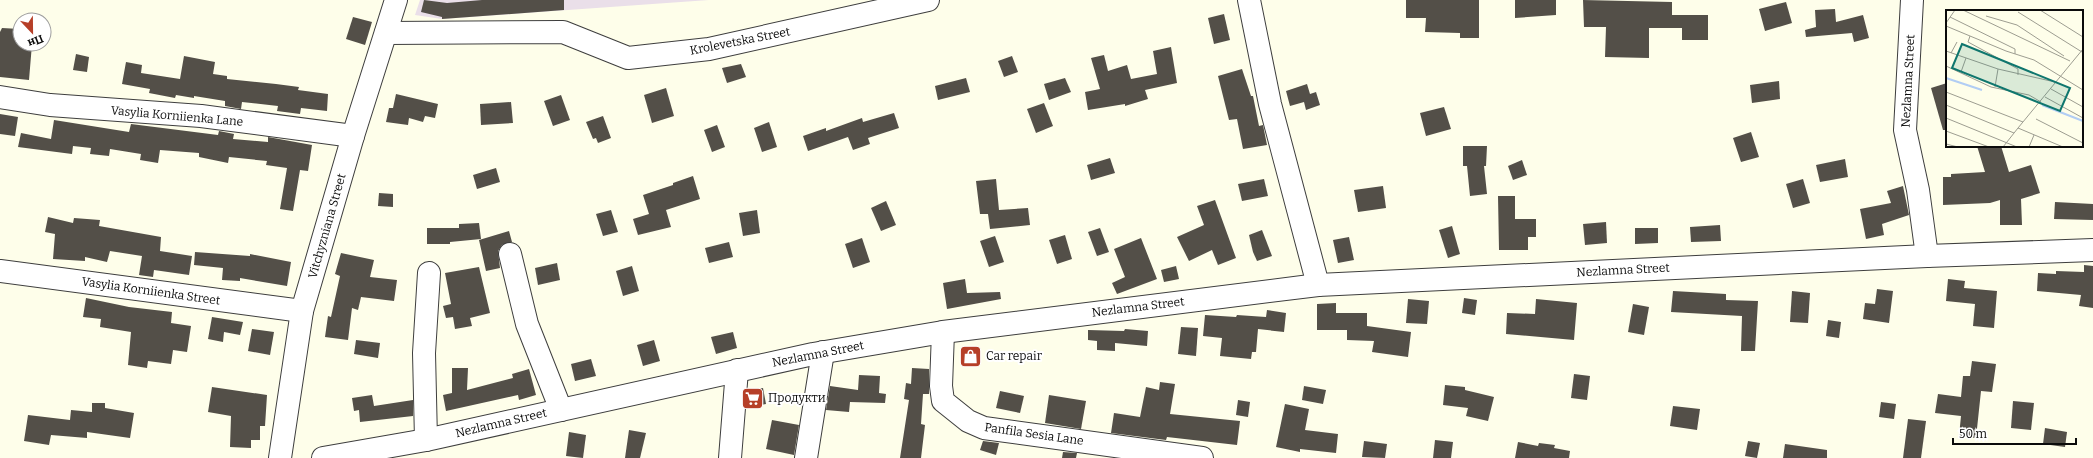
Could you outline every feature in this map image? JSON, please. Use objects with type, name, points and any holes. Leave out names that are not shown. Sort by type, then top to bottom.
[{"type":"street","name":"Vitchyzniana Street","points":[[280,458],[302,311],[353,136],[396,0]]},
{"type":"street","name":"Krolevetska Street","points":[[386,33],[563,32],[628,58],[708,49],[928,0]]},
{"type":"street","points":[[1249,0],[1270,104],[1318,285]]},
{"type":"street","name":"Nezlamna Street","points":[[1912,0],[1905,130],[1918,190],[1927,256]]},
{"type":"street","name":"Vasylia Korniienka Lane","points":[[0,97],[50,105],[201,116],[353,136]]},
{"type":"street","name":"Nezlamna Street","points":[[323,458],[426,440],[823,352],[943,332],[1318,285],[1927,256],[2093,250]]},
{"type":"street","points":[[510,254],[527,324],[561,410]]},
{"type":"street","name":"Vasylia Korniienka Street","points":[[0,271],[302,311]]},
{"type":"street","points":[[426,440],[424,353],[429,272]]},
{"type":"street","name":"Panfila Sesia Lane","points":[[943,332],[941,386],[943,401],[968,421],[984,428],[1202,458]]},
{"type":"street","points":[[806,458],[823,352]]},
{"type":"street","points":[[730,458],[737,370]]},
{"type":"shaded area","points":[[420,0],[709,0],[442,19],[415,15]]},
{"type":"building","points":[[424,0],[447,3],[482,0],[564,0],[564,10],[442,19],[442,17],[421,12]]},
{"type":"building","points":[[1406,0],[1479,0],[1479,38],[1460,38],[1460,33],[1425,32],[1426,18],[1406,18]]},
{"type":"building","points":[[1515,0],[1556,0],[1556,15],[1515,18]]},
{"type":"building","points":[[1583,0],[1672,2],[1672,15],[1708,15],[1708,40],[1682,40],[1682,28],[1649,28],[1649,58],[1605,57],[1606,27],[1584,27]]},
{"type":"building","points":[[1786,2],[1792,23],[1765,31],[1759,9]]},
{"type":"building","points":[[1835,9],[1836,22],[1863,15],[1869,38],[1854,42],[1852,33],[1806,37],[1805,30],[1816,27],[1815,10]]},
{"type":"building","points":[[1224,14],[1230,40],[1214,44],[1208,18]]},
{"type":"building","points":[[353,17],[372,22],[365,45],[346,39]]},
{"type":"building","points":[[2,28],[12,29],[12,52],[31,52],[29,80],[0,77],[0,32]]},
{"type":"building","points":[[1171,47],[1177,83],[1145,90],[1148,99],[1125,106],[1125,104],[1088,110],[1085,92],[1100,89],[1091,58],[1104,55],[1108,71],[1127,65],[1131,79],[1157,74],[1153,51]]},
{"type":"building","points":[[76,54],[89,57],[87,72],[73,70]]},
{"type":"building","points":[[184,56],[215,62],[213,74],[227,76],[227,79],[299,87],[298,90],[328,94],[327,111],[301,108],[300,114],[277,111],[278,106],[242,102],[241,109],[225,106],[225,101],[194,96],[194,98],[176,95],[175,98],[149,93],[150,89],[122,84],[126,62],[142,65],[141,73],[180,79]]},
{"type":"building","points":[[1012,56],[1018,72],[1004,77],[998,61]]},
{"type":"building","points":[[741,64],[746,77],[727,83],[722,68]]},
{"type":"building","points":[[1242,69],[1251,96],[1253,96],[1259,126],[1263,125],[1267,145],[1243,149],[1237,119],[1229,120],[1218,76]]},
{"type":"building","points":[[966,78],[970,92],[938,100],[935,86]]},
{"type":"building","points":[[1065,78],[1071,92],[1049,100],[1044,84]]},
{"type":"building","points":[[1779,81],[1780,99],[1752,103],[1750,85]]},
{"type":"building","points":[[1946,83],[1946,130],[1943,130],[1931,88]]},
{"type":"building","points":[[1307,84],[1310,94],[1316,92],[1320,105],[1306,110],[1304,102],[1290,106],[1286,91]]},
{"type":"building","points":[[666,88],[674,116],[652,123],[644,95]]},
{"type":"building","points":[[396,94],[438,104],[435,118],[425,116],[423,122],[409,118],[408,125],[386,122],[389,108],[393,108]]},
{"type":"building","points":[[561,95],[570,120],[553,126],[544,101]]},
{"type":"building","points":[[511,102],[513,123],[481,125],[480,104]]},
{"type":"building","points":[[1044,103],[1053,126],[1036,133],[1027,109]]},
{"type":"building","points":[[1444,107],[1451,129],[1426,136],[1420,113]]},
{"type":"building","points":[[894,113],[899,128],[868,138],[870,144],[853,150],[848,137],[808,151],[803,136],[826,128],[826,131],[862,118],[863,122]]},
{"type":"building","points":[[0,114],[18,117],[15,136],[0,134]]},
{"type":"building","points":[[603,116],[611,138],[598,143],[596,138],[593,139],[586,122]]},
{"type":"building","points":[[54,120],[129,132],[131,124],[218,135],[219,131],[234,134],[233,139],[268,142],[268,137],[312,145],[308,171],[300,170],[293,211],[280,209],[287,168],[266,165],[267,161],[229,157],[228,163],[199,157],[199,153],[160,150],[158,163],[140,160],[141,154],[110,149],[109,156],[90,154],[91,148],[73,146],[72,154],[18,147],[21,133],[51,139]]},
{"type":"building","points":[[769,122],[777,147],[762,152],[754,128]]},
{"type":"building","points":[[717,125],[725,147],[712,152],[704,130]]},
{"type":"building","points":[[1751,132],[1759,157],[1741,162],[1733,138]]},
{"type":"building","points":[[1463,146],[1487,146],[1486,166],[1484,166],[1487,194],[1470,196],[1467,166],[1463,166]]},
{"type":"building","points":[[1977,147],[2001,147],[2009,172],[2031,165],[2040,193],[2021,199],[2022,225],[2000,225],[2000,200],[1990,203],[1943,205],[1943,177],[1951,177],[1951,174],[1985,172]]},
{"type":"building","points":[[1110,158],[1115,173],[1091,180],[1087,165]]},
{"type":"building","points":[[1845,159],[1848,177],[1820,182],[1816,165]]},
{"type":"building","points":[[1522,160],[1527,175],[1513,180],[1508,166]]},
{"type":"building","points":[[496,168],[500,182],[477,189],[473,175]]},
{"type":"building","points":[[693,176],[700,199],[666,210],[671,227],[638,235],[633,219],[649,214],[643,195],[673,185],[673,183]]},
{"type":"building","points":[[996,179],[999,210],[1028,208],[1030,225],[990,229],[988,214],[980,214],[976,181]]},
{"type":"building","points":[[1264,179],[1268,196],[1242,201],[1238,184]]},
{"type":"building","points":[[1803,179],[1810,203],[1793,208],[1786,184]]},
{"type":"building","points":[[1383,186],[1386,208],[1358,212],[1354,190]]},
{"type":"building","points":[[1903,186],[1909,215],[1882,224],[1884,235],[1866,239],[1860,209],[1891,203],[1887,191]]},
{"type":"building","points":[[379,193],[393,194],[393,207],[378,206]]},
{"type":"building","points":[[1498,196],[1515,196],[1515,219],[1536,219],[1536,237],[1528,237],[1528,250],[1499,250]]},
{"type":"building","points":[[1215,200],[1236,258],[1218,265],[1212,250],[1189,261],[1177,237],[1204,225],[1197,206]]},
{"type":"building","points":[[886,201],[896,225],[881,231],[871,208]]},
{"type":"building","points":[[2055,202],[2093,204],[2093,220],[2054,219]]},
{"type":"building","points":[[611,210],[618,232],[603,236],[596,214]]},
{"type":"building","points":[[757,210],[760,233],[743,236],[739,213]]},
{"type":"building","points":[[48,217],[73,223],[74,218],[100,220],[99,226],[161,237],[160,251],[192,256],[189,275],[154,270],[153,277],[139,275],[142,256],[110,251],[107,262],[85,257],[85,261],[53,259],[55,234],[45,232]]},
{"type":"building","points":[[1606,222],[1607,243],[1585,245],[1583,224]]},
{"type":"building","points":[[479,223],[481,239],[450,242],[450,244],[427,244],[427,228],[459,228],[459,224]]},
{"type":"building","points":[[1720,225],[1721,241],[1691,242],[1690,227]]},
{"type":"building","points":[[1452,226],[1460,254],[1448,258],[1439,230]]},
{"type":"building","points":[[1100,228],[1109,252],[1097,256],[1088,232]]},
{"type":"building","points":[[1635,228],[1658,228],[1658,243],[1635,244]]},
{"type":"building","points":[[1262,230],[1272,256],[1257,261],[1249,235]]},
{"type":"building","points":[[509,231],[512,242],[502,245],[498,251],[500,268],[486,271],[479,240]]},
{"type":"building","points":[[1065,235],[1072,259],[1057,264],[1049,240]]},
{"type":"building","points":[[995,236],[1004,262],[989,267],[980,241]]},
{"type":"building","points":[[1349,237],[1354,260],[1338,263],[1333,240]]},
{"type":"building","points":[[862,238],[870,262],[853,268],[845,244]]},
{"type":"building","points":[[1141,238],[1157,279],[1117,294],[1112,283],[1125,277],[1114,249]]},
{"type":"building","points":[[729,242],[733,257],[709,263],[705,248]]},
{"type":"building","points":[[195,252],[250,256],[250,254],[291,262],[287,286],[240,278],[240,281],[222,280],[223,268],[194,265]]},
{"type":"building","points":[[341,253],[374,260],[370,277],[397,280],[394,301],[361,297],[358,310],[352,308],[348,340],[325,337],[328,316],[331,317],[340,276],[335,274]]},
{"type":"building","points":[[557,263],[560,280],[538,285],[535,268]]},
{"type":"building","points":[[2084,265],[2093,266],[2093,308],[2079,306],[2081,295],[2037,291],[2038,273],[2056,274],[2056,271],[2084,272]]},
{"type":"building","points":[[632,266],[639,291],[623,296],[616,271]]},
{"type":"building","points":[[1176,266],[1179,279],[1164,282],[1161,270]]},
{"type":"building","points":[[479,267],[490,313],[470,318],[472,326],[455,329],[453,317],[446,318],[443,306],[451,304],[445,273]]},
{"type":"building","points":[[965,279],[967,293],[1000,292],[1001,299],[947,309],[943,283]]},
{"type":"building","points":[[1948,279],[1965,281],[1964,288],[1997,291],[1994,328],[1973,326],[1975,304],[1946,301]]},
{"type":"building","points":[[1877,289],[1893,291],[1889,323],[1863,319],[1865,303],[1875,304]]},
{"type":"building","points":[[1673,291],[1726,294],[1726,300],[1758,301],[1755,351],[1741,351],[1742,316],[1671,312]]},
{"type":"building","points":[[1792,291],[1810,293],[1808,323],[1790,322]]},
{"type":"building","points":[[86,298],[129,307],[172,312],[171,323],[191,326],[187,352],[173,350],[171,364],[148,361],[147,368],[128,365],[131,332],[100,327],[101,319],[83,317]]},
{"type":"building","points":[[1464,298],[1477,300],[1475,315],[1462,313]]},
{"type":"building","points":[[1408,299],[1429,301],[1427,324],[1406,323]]},
{"type":"building","points":[[1536,299],[1577,303],[1574,340],[1506,334],[1507,313],[1535,314]]},
{"type":"building","points":[[1336,303],[1336,313],[1367,313],[1367,326],[1411,332],[1408,357],[1372,352],[1374,341],[1347,340],[1347,330],[1317,330],[1317,304]]},
{"type":"building","points":[[1633,304],[1649,307],[1644,335],[1628,332]]},
{"type":"building","points":[[1267,310],[1286,313],[1284,332],[1258,329],[1256,352],[1252,352],[1251,359],[1220,356],[1222,338],[1203,336],[1205,315],[1266,317]]},
{"type":"building","points":[[212,317],[243,322],[240,335],[224,332],[223,342],[208,339]]},
{"type":"building","points":[[1828,320],[1841,322],[1839,338],[1826,336]]},
{"type":"building","points":[[1181,327],[1198,328],[1196,356],[1178,354]]},
{"type":"building","points":[[252,329],[274,332],[270,355],[248,351]]},
{"type":"building","points":[[1125,329],[1148,331],[1147,346],[1115,343],[1115,351],[1097,350],[1097,341],[1088,340],[1088,330],[1124,331]]},
{"type":"building","points":[[733,332],[737,348],[716,354],[711,337]]},
{"type":"building","points":[[356,340],[380,343],[378,358],[354,354]]},
{"type":"building","points":[[654,340],[660,361],[643,366],[637,345]]},
{"type":"building","points":[[591,359],[596,376],[575,381],[571,364]]},
{"type":"building","points":[[1972,361],[1996,364],[1992,392],[1981,391],[1976,438],[1959,436],[1961,416],[1935,413],[1938,394],[1961,397],[1963,376],[1970,376]]},
{"type":"building","points":[[452,368],[468,368],[467,390],[513,378],[512,374],[529,369],[536,395],[519,400],[518,395],[446,411],[443,395],[452,393]]},
{"type":"building","points":[[912,368],[929,369],[929,394],[923,394],[921,424],[925,425],[921,458],[900,458],[909,400],[904,399],[906,383],[911,384]]},
{"type":"building","points":[[1574,374],[1590,376],[1587,400],[1571,398]]},
{"type":"building","points":[[859,375],[880,376],[879,393],[886,394],[885,403],[850,402],[849,412],[826,410],[830,386],[858,390]]},
{"type":"building","points":[[1160,382],[1175,384],[1170,414],[1240,421],[1237,445],[1167,437],[1166,440],[1111,433],[1114,413],[1140,417],[1146,387],[1159,390]]},
{"type":"building","points":[[1445,385],[1465,387],[1465,390],[1494,397],[1488,421],[1466,416],[1468,408],[1443,405]]},
{"type":"building","points":[[1304,386],[1326,390],[1323,404],[1302,400]]},
{"type":"building","points":[[212,387],[267,395],[265,426],[260,426],[260,440],[251,440],[251,448],[230,447],[231,416],[208,412]]},
{"type":"building","name":"Продукти","points":[[763,388],[766,404],[747,407],[748,391]]},
{"type":"building","points":[[1000,391],[1024,396],[1020,413],[996,408]]},
{"type":"building","points":[[372,395],[374,406],[413,400],[413,416],[360,422],[359,410],[354,411],[352,398]]},
{"type":"building","points":[[1049,395],[1086,401],[1081,429],[1045,423]]},
{"type":"building","points":[[1238,400],[1250,402],[1248,417],[1236,415]]},
{"type":"building","points":[[2013,401],[2034,403],[2031,430],[2011,428]]},
{"type":"building","points":[[1881,402],[1896,404],[1894,419],[1879,417]]},
{"type":"building","points":[[92,403],[105,403],[105,408],[134,413],[130,438],[87,432],[87,438],[51,435],[49,445],[24,441],[28,415],[70,420],[71,410],[92,412]]},
{"type":"building","points":[[1285,404],[1309,409],[1305,430],[1338,434],[1336,453],[1300,449],[1300,452],[1276,447]]},
{"type":"building","points":[[1673,406],[1700,409],[1697,430],[1670,426]]},
{"type":"building","points":[[1908,419],[1926,421],[1921,458],[1903,458]]},
{"type":"building","points":[[772,420],[799,425],[794,455],[766,449]]},
{"type":"building","points":[[2045,428],[2067,432],[2065,447],[2043,444]]},
{"type":"building","points":[[629,430],[646,433],[640,458],[625,458]]},
{"type":"building","points":[[569,432],[586,435],[583,458],[566,456]]},
{"type":"building","points":[[1435,440],[1453,442],[1451,458],[1433,458]]},
{"type":"building","points":[[983,441],[999,443],[996,455],[980,450]]},
{"type":"building","points":[[1364,441],[1387,444],[1385,458],[1362,457]]},
{"type":"building","points":[[1748,441],[1760,443],[1757,458],[1745,456]]},
{"type":"building","points":[[1518,442],[1538,446],[1539,443],[1555,445],[1554,448],[1570,451],[1569,458],[1515,458]]},
{"type":"building","points":[[1785,444],[1827,450],[1827,458],[1783,458]]},
{"type":"building","points":[[1063,452],[1077,453],[1076,458],[1062,458]]},
{"type":"place","name":"Car repair","points":[[971,356]]},
{"type":"place","name":"Продукти","points":[[752,398]]}]
